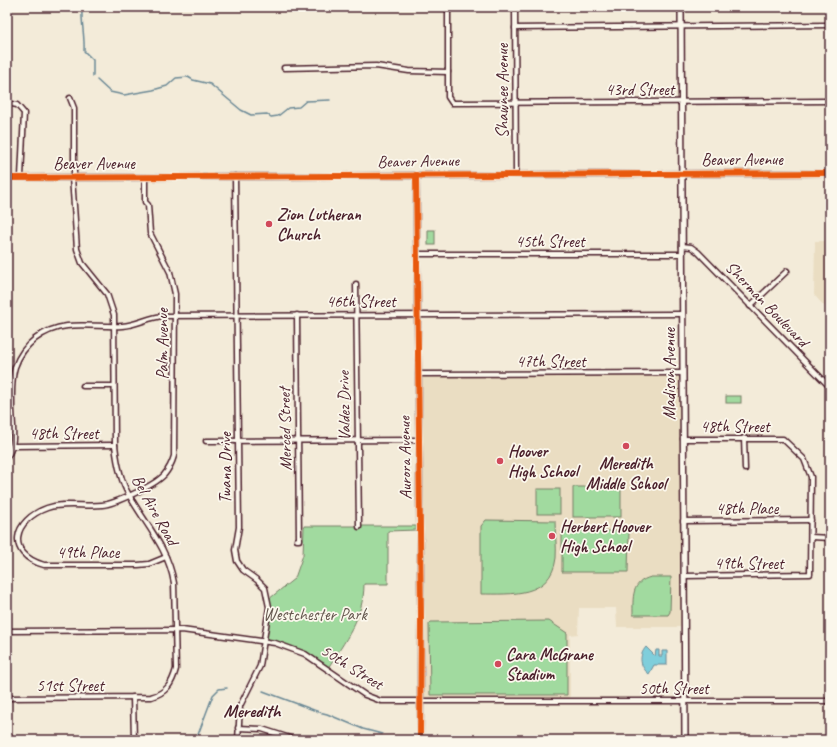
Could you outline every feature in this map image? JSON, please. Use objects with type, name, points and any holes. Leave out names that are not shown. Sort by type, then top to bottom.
[{"type":"main road","name":"Beaver Avenue","points":[[7,178],[830,173]]},
{"type":"street","points":[[284,68],[387,66],[409,71],[448,72],[448,7]]},
{"type":"street","name":"Shawnee Avenue","points":[[515,7],[516,174]]},
{"type":"street","name":"Madison Avenue","points":[[681,7],[685,740]]},
{"type":"street","points":[[515,28],[830,25]]},
{"type":"street","name":"43rd Street","points":[[448,72],[448,97],[450,102],[456,104],[830,101]]},
{"type":"street","name":"Bel Aire Road","points":[[70,98],[74,108],[73,177],[77,249],[82,263],[108,294],[112,306],[114,326],[114,445],[117,464],[129,495],[157,537],[172,569],[174,583],[176,669],[171,683],[159,694],[151,697],[133,697]]},
{"type":"street","points":[[7,103],[17,105],[24,113],[21,177]]},
{"type":"street","name":"Aurora Avenue","points":[[416,175],[421,641],[420,740]]},
{"type":"street","name":"Twana Drive","points":[[235,176],[238,315],[239,527],[235,555],[243,570],[261,584],[267,594],[269,608],[265,642],[260,666],[257,676],[247,690],[240,706],[238,740]]},
{"type":"street","name":"Palm Avenue","points":[[129,495],[163,476],[170,468],[174,456],[175,316],[172,277],[150,233],[148,206],[145,202],[145,177]]},
{"type":"street","name":"Sherman Boulevard","points":[[682,246],[694,248],[830,387]]},
{"type":"street","name":"45th Street","points":[[417,254],[682,254]]},
{"type":"street","points":[[750,306],[787,271]]},
{"type":"street","name":"Valdez Drive","points":[[356,284],[359,527]]},
{"type":"street","name":"46th Street","points":[[13,446],[12,385],[15,368],[26,348],[38,336],[53,329],[68,326],[133,325],[153,317],[175,316],[356,314],[682,314]]},
{"type":"street","name":"Merced Street","points":[[297,315],[299,540],[297,540]]},
{"type":"street","name":"47th Street","points":[[418,374],[682,373]]},
{"type":"street","points":[[83,386],[114,386]]},
{"type":"street","points":[[744,438],[745,469]]},
{"type":"street","name":"48th Street","points":[[683,439],[783,439],[804,459],[811,478],[811,520]]},
{"type":"street","points":[[206,441],[419,440]]},
{"type":"street","name":"48th Street","points":[[13,446],[114,445]]},
{"type":"street","points":[[7,458],[13,446]]},
{"type":"street","name":"49th Place","points":[[129,495],[107,505],[61,505],[46,508],[28,519],[22,526],[18,538],[22,554],[30,562],[44,566],[138,565],[149,564],[166,557]]},
{"type":"street","points":[[811,520],[811,537],[830,538]]},
{"type":"street","name":"48th Place","points":[[683,521],[811,520]]},
{"type":"street","name":"49th Street","points":[[684,576],[810,574],[811,537]]},
{"type":"street","name":"50th Street","points":[[7,631],[175,630],[200,632],[284,645],[305,654],[373,699],[381,701],[830,701]]},
{"type":"street","points":[[133,697],[134,740]]},
{"type":"street","name":"51st Street","points":[[7,698],[133,697]]},
{"type":"street","points":[[238,728],[269,731],[296,740]]},
{"type":"shaded area","points":[[815,241],[830,241],[830,312],[814,295]]},
{"type":"shaded area","name":"Herbert Hoover High School","points":[[682,373],[684,627],[617,627],[616,608],[579,608],[578,634],[570,635],[570,696],[568,698],[429,699],[427,702],[420,702],[418,374]]},
{"type":"green space","points":[[428,230],[435,230],[435,245],[428,245]]},
{"type":"green space","points":[[726,396],[741,396],[741,403],[726,403]]},
{"type":"green space","points":[[573,487],[621,487],[621,517],[573,517]]},
{"type":"green space","points":[[537,489],[560,489],[560,514],[537,514]]},
{"type":"green space","points":[[486,520],[555,521],[556,558],[553,571],[546,580],[538,587],[528,591],[504,594],[481,594],[481,526]]},
{"type":"green space","name":"Westchester Park","points":[[304,526],[416,526],[416,530],[388,531],[388,584],[364,584],[361,607],[357,618],[347,638],[328,668],[305,654],[265,642],[269,599],[295,578],[303,555]]},
{"type":"green space","points":[[562,531],[629,531],[628,572],[562,572]]},
{"type":"green space","points":[[651,577],[671,577],[670,612],[668,615],[633,615],[634,591],[644,579]]},
{"type":"green space","name":"Cara McGrane Stadium","points":[[549,621],[567,633],[567,695],[430,695],[429,624],[431,622]]},
{"type":"water","points":[[646,647],[655,656],[656,650],[659,650],[659,656],[662,656],[662,651],[667,651],[667,665],[654,665],[649,674],[642,665],[641,661],[643,650]]},
{"type":"waterway","points":[[82,7],[84,51],[93,60],[93,76]]},
{"type":"waterway","points":[[97,80],[110,92],[124,95],[153,90],[167,86],[176,78],[188,77],[193,80],[210,84],[241,110],[251,115],[267,114],[271,117],[278,116],[288,108],[299,107],[306,101],[330,100]]},
{"type":"waterway","points":[[196,740],[213,695],[219,689],[227,688]]},
{"type":"waterway","points":[[263,691],[327,714],[363,729],[382,734]]},
{"type":"cycle path","points":[[7,178],[830,173]]},
{"type":"cycle path","points":[[416,175],[421,617],[420,740]]},
{"type":"place","name":"Zion Lutheran Church","points":[[269,224]]},
{"type":"place","name":"Meredith Middle School","points":[[626,446]]},
{"type":"place","name":"Hoover High School","points":[[500,461]]},
{"type":"place","name":"Herbert Hoover High School","points":[[552,536]]},
{"type":"place","name":"Cara McGrane Stadium","points":[[498,664]]},
{"type":"district","name":"Meredith","points":[[252,711]]}]
